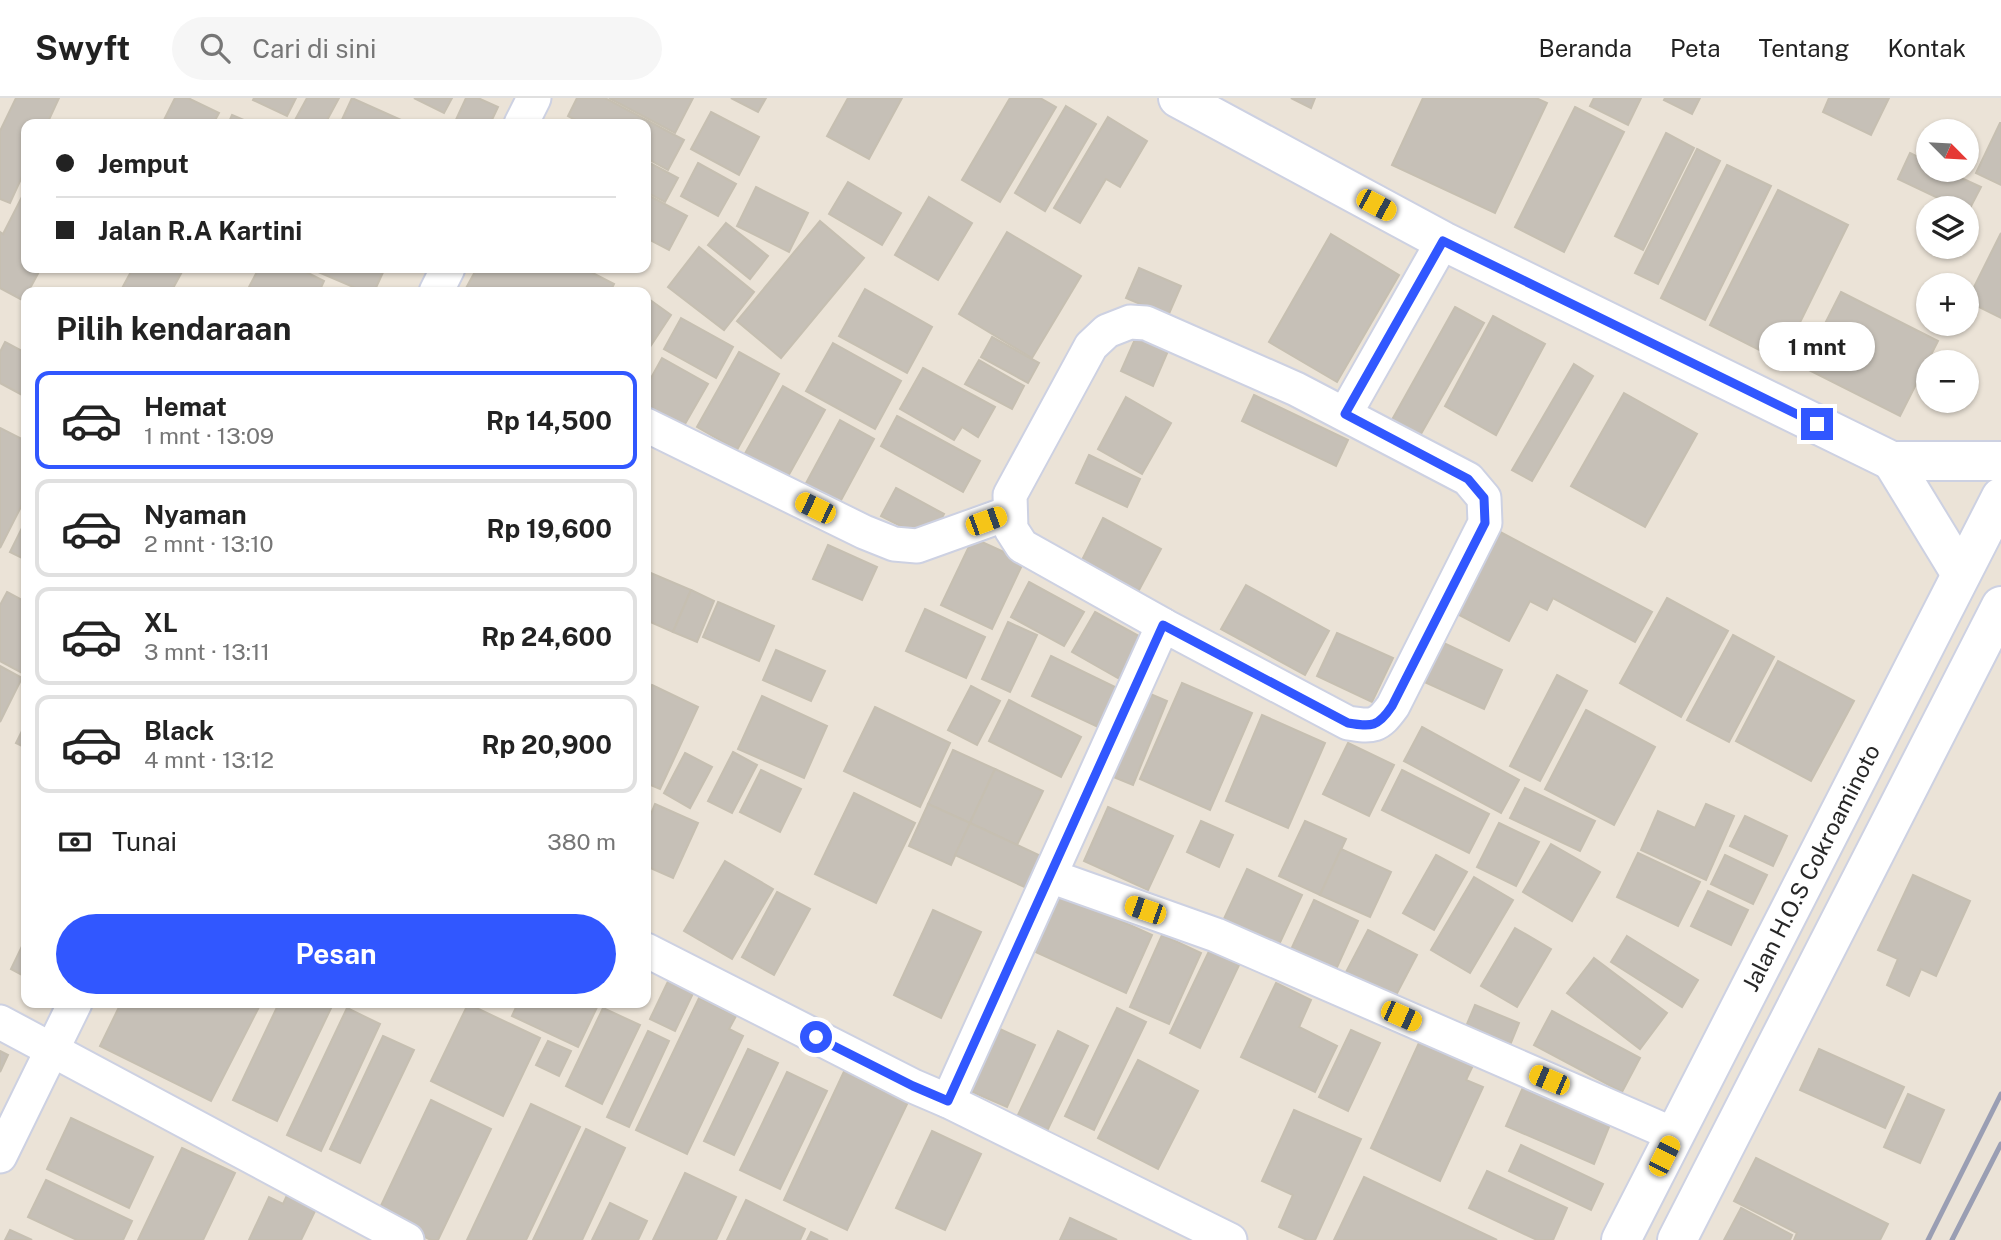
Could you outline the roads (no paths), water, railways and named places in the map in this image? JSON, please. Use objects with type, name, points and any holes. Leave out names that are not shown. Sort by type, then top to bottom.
[{"type":"main road","points":[[1191,101],[1443,241],[1892,461],[2001,461]]},
{"type":"main road","points":[[1892,461],[1961,574]]},
{"type":"main road","name":"Jalan H.O.S Cokroaminoto","points":[[1621,1240],[2001,497]]},
{"type":"main road","points":[[1677,1240],[2001,606]]},
{"type":"street","points":[[524,119],[534,98]]},
{"type":"street","points":[[1345,414],[1443,241]]},
{"type":"street","points":[[1130,322],[1146,323],[1296,389],[1468,479],[1484,498],[1485,523],[1392,706],[1382,720],[1366,726],[1348,723],[1163,625],[1022,546],[1011,529],[1009,513],[1010,495],[1091,346],[1107,331],[1130,322]]},
{"type":"street","points":[[651,427],[864,532],[894,544],[917,546],[1009,513]]},
{"type":"street","points":[[948,1101],[1163,625]]},
{"type":"street","points":[[1050,876],[1216,935],[1675,1135]]},
{"type":"street","points":[[651,953],[913,1086],[1230,1240]]},
{"type":"street","points":[[0,1156],[72,1008]]},
{"type":"street","points":[[0,1022],[407,1240]]},
{"type":"railway","points":[[1928,1240],[2001,1094]]},
{"type":"railway","points":[[1952,1240],[2001,1144]]}]
